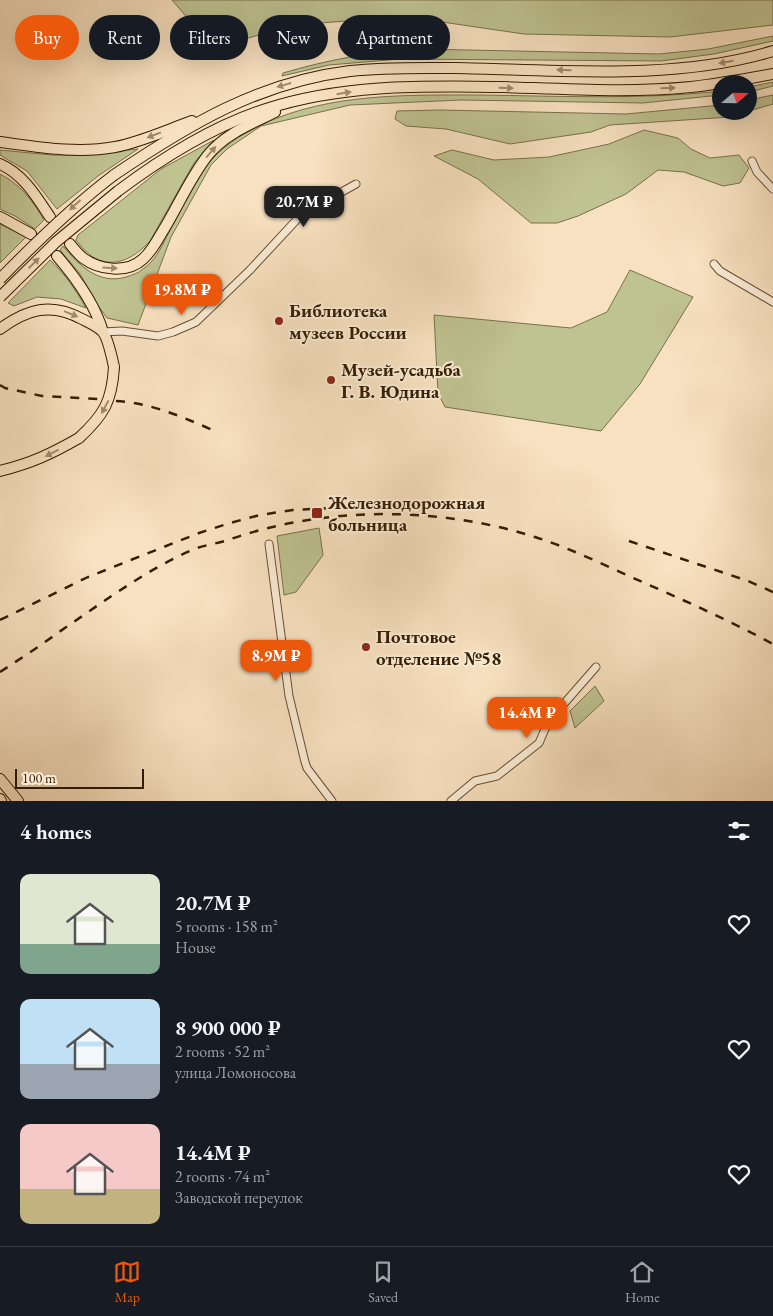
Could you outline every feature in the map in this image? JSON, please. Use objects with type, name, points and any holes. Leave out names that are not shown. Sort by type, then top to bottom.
[{"type":"main road","points":[[0,278],[75,205],[114,176],[160,145],[216,113],[251,96],[284,85],[350,71],[418,68],[625,71],[717,64],[773,52]]},
{"type":"main road","points":[[0,297],[56,242],[141,173],[199,139],[254,114],[338,93],[389,87],[628,89],[690,87],[773,74]]},
{"type":"main road","points":[[70,244],[82,258],[96,266],[122,268],[142,261],[166,227],[196,174],[208,156],[220,143],[242,128],[296,102]]},
{"type":"main road","points":[[0,142],[59,150],[114,147],[134,142],[216,113]]},
{"type":"main road","points":[[0,164],[14,171],[26,183],[50,217]]},
{"type":"main road","points":[[0,217],[31,234]]},
{"type":"main road","points":[[0,470],[23,465],[49,455],[79,438],[95,423],[107,403],[112,389],[114,367],[100,322],[80,285],[57,256]]},
{"type":"main road","points":[[0,329],[12,320],[32,312],[51,309],[64,310],[103,332]]},
{"type":"main road","points":[[0,778],[18,801]]},
{"type":"street","points":[[752,161],[758,172],[773,189]]},
{"type":"street","points":[[103,332],[122,331],[158,336],[196,322],[250,270],[302,214],[356,184]]},
{"type":"street","points":[[714,264],[720,271],[773,302]]},
{"type":"street","points":[[269,544],[289,696],[305,762],[307,768],[332,801]]},
{"type":"street","points":[[450,801],[475,781],[497,776],[539,743],[548,722],[596,667]]},
{"type":"green space","points":[[172,0],[773,0],[773,25],[670,37],[524,34],[450,23],[450,15],[338,15],[338,22],[328,22],[328,15],[258,15],[258,35],[248,38],[248,15],[185,15]]},
{"type":"green space","points":[[773,36],[773,41],[714,54],[661,61],[450,59],[450,50],[659,54],[708,49]]},
{"type":"green space","points":[[334,60],[388,60],[329,65],[282,76],[283,73]]},
{"type":"green space","points":[[773,82],[773,86],[758,90],[758,85]]},
{"type":"green space","points":[[712,92],[712,96],[643,103],[461,100],[350,105],[261,126],[227,149],[211,165],[171,237],[138,325],[107,318],[80,274],[60,250],[63,246],[90,272],[98,276],[116,279],[140,272],[157,254],[194,185],[216,155],[238,137],[263,124],[315,106],[369,98],[424,95],[570,97]]},
{"type":"green space","points":[[773,95],[773,104],[758,108],[758,98]]},
{"type":"green space","points":[[712,106],[712,118],[610,125],[591,132],[510,144],[446,129],[406,126],[395,119],[397,111],[439,110],[626,114]]},
{"type":"green space","points":[[644,130],[678,138],[691,149],[710,158],[739,155],[749,168],[740,183],[723,186],[684,172],[658,170],[626,194],[578,216],[557,223],[531,223],[478,179],[434,156],[452,150],[494,160],[549,157],[609,144]]},
{"type":"green space","points":[[214,140],[194,163],[150,241],[137,253],[123,260],[107,262],[98,260],[90,255],[76,240],[78,235],[161,169]]},
{"type":"green space","points":[[138,149],[98,176],[57,209],[27,171],[0,155],[0,150],[52,155],[76,155]]},
{"type":"green space","points":[[0,174],[20,188],[40,213],[44,220],[35,229],[0,209]]},
{"type":"green space","points":[[0,224],[26,237],[0,263]]},
{"type":"green space","points":[[50,260],[70,282],[86,308],[61,299],[37,297],[14,306],[8,303]]},
{"type":"green space","points":[[630,270],[693,297],[640,384],[601,431],[445,407],[438,393],[434,315],[571,328],[607,312]]},
{"type":"green space","points":[[319,528],[323,555],[296,592],[284,595],[277,536]]},
{"type":"green space","points":[[595,686],[604,701],[575,728],[570,711]]},
{"type":"railway","points":[[0,385],[5,388],[42,396],[98,399]]},
{"type":"railway","points":[[116,401],[155,408],[217,432]]},
{"type":"railway","points":[[0,620],[88,577],[199,533],[260,515],[293,510],[372,506],[420,509]]},
{"type":"railway","points":[[0,672],[124,588],[174,558],[192,550],[265,529],[303,521],[381,514],[421,515],[460,520],[498,527],[535,537],[577,553],[679,598],[773,644]]},
{"type":"railway","points":[[629,541],[748,581],[773,592]]},
{"type":"place","name":"Библиотека музеев России","points":[[279,321]]},
{"type":"place","name":"Музей-усадьба Г. В. Юдина","points":[[331,380]]},
{"type":"place","name":"Железнодорожная больница","points":[[317,513]]},
{"type":"place","name":"Почтовое отделение №58","points":[[366,647]]}]
